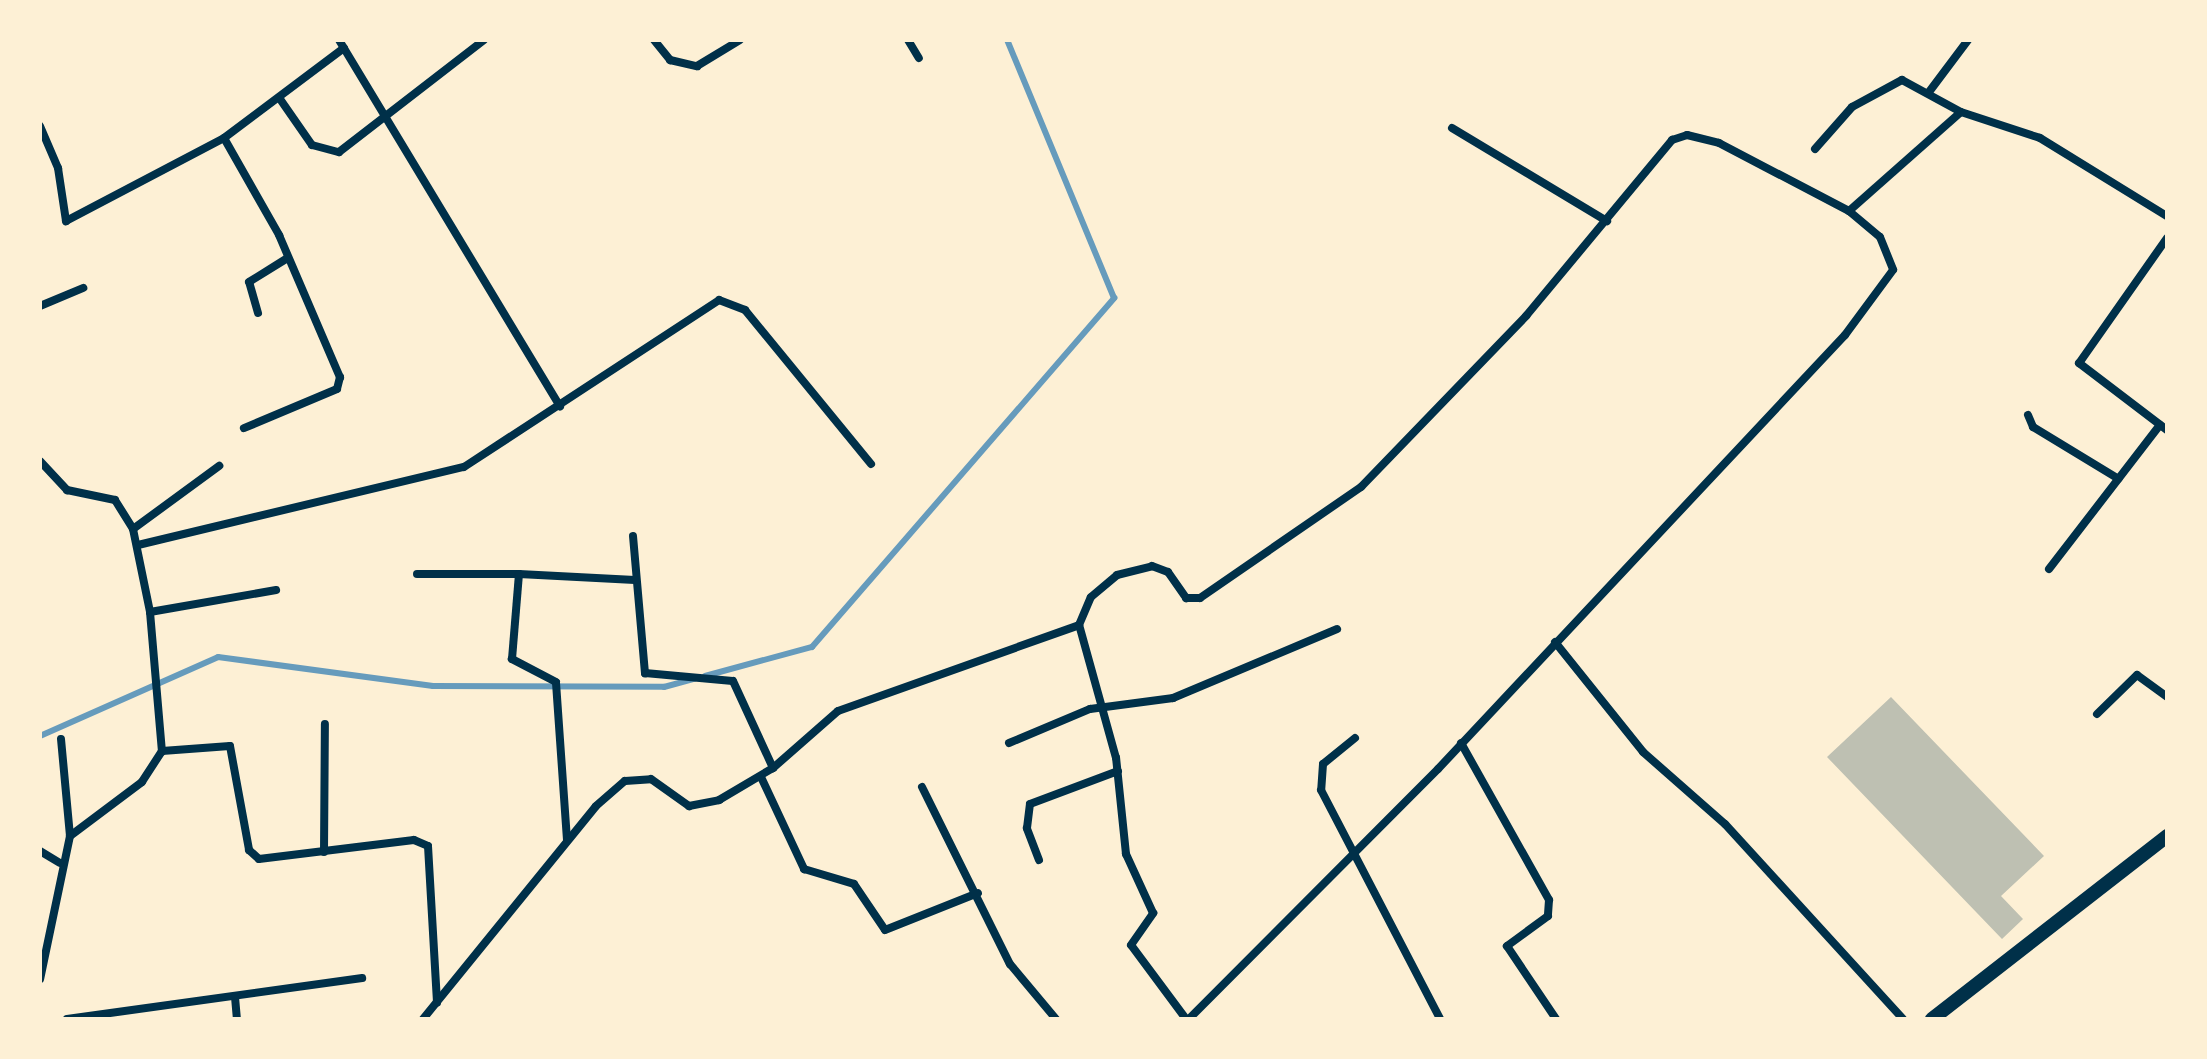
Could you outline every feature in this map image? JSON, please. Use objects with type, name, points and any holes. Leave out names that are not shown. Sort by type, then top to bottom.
[{"type":"main road","points":[[1932,1019],[2167,836]]},
{"type":"street","points":[[280,99],[324,152],[339,152],[388,119],[484,40]]},
{"type":"street","points":[[654,40],[670,60],[697,66],[740,40]]},
{"type":"street","points":[[908,40],[919,58]]},
{"type":"street","points":[[1929,92],[1968,40]]},
{"type":"street","points":[[40,126],[58,168],[66,221],[224,138],[280,99],[341,44],[560,407]]},
{"type":"street","points":[[1815,149],[1874,92],[1902,80],[1961,112],[2040,138],[2167,216]]},
{"type":"street","points":[[1849,211],[1961,112]]},
{"type":"street","points":[[1452,128],[1607,221]]},
{"type":"street","points":[[1687,135],[1719,143],[1849,211],[1891,251],[1886,281],[1809,374],[1461,743],[1357,852],[1187,1019],[1131,945],[1134,933],[1154,920],[1126,854],[1118,771],[1079,625],[1091,597],[1130,569],[1161,568],[1186,598],[1200,598],[1361,487],[1448,402],[1607,221],[1658,150],[1687,135]]},
{"type":"street","points":[[224,138],[286,259],[340,384],[244,428]]},
{"type":"street","points":[[2049,569],[2163,427],[2079,363],[2167,238]]},
{"type":"street","points":[[258,313],[249,282],[286,259]]},
{"type":"street","points":[[40,306],[83,288]]},
{"type":"street","points":[[138,545],[450,473],[560,407],[705,306],[729,299],[871,464]]},
{"type":"street","points":[[2028,415],[2033,427],[2119,479]]},
{"type":"street","points":[[40,461],[67,490],[115,500],[133,529],[150,612],[159,679],[162,751],[142,782],[70,836]]},
{"type":"street","points":[[133,529],[219,466]]},
{"type":"street","points":[[633,536],[645,673],[733,681],[773,768]]},
{"type":"street","points":[[417,574],[519,574],[635,580]]},
{"type":"street","points":[[519,574],[512,659],[556,682],[567,841]]},
{"type":"street","points":[[150,612],[276,590]]},
{"type":"street","points":[[423,1019],[567,841],[625,781],[651,779],[689,806],[761,777],[838,711],[1079,625]]},
{"type":"street","points":[[1009,743],[1103,707],[1173,698],[1337,629]]},
{"type":"street","points":[[1555,642],[1643,752],[1725,824],[1903,1019]]},
{"type":"street","points":[[2097,714],[2137,675],[2167,697]]},
{"type":"street","points":[[324,852],[325,724]]},
{"type":"street","points":[[1355,738],[1318,775],[1440,1019]]},
{"type":"street","points":[[40,979],[60,863],[70,836],[61,739]]},
{"type":"street","points":[[1461,743],[1549,900],[1548,916],[1507,946],[1556,1019]]},
{"type":"street","points":[[162,751],[230,746],[249,850],[259,859],[414,840],[428,846],[437,1004]]},
{"type":"street","points":[[1039,860],[1027,828],[1030,804],[1118,771]]},
{"type":"street","points":[[761,777],[804,869],[854,884],[885,930],[978,893]]},
{"type":"street","points":[[922,787],[978,893],[1010,964],[1056,1019]]},
{"type":"street","points":[[40,851],[60,863]]},
{"type":"street","points":[[67,1019],[362,978]]},
{"type":"street","points":[[235,997],[237,1019]]},
{"type":"building","points":[[1891,697],[2044,856],[2001,896],[2023,919],[2002,939],[1827,757]]},
{"type":"waterway","points":[[705,676],[812,647],[1114,298],[1007,40]]},
{"type":"waterway","points":[[40,736],[218,657],[433,686],[664,687],[694,679]]}]
